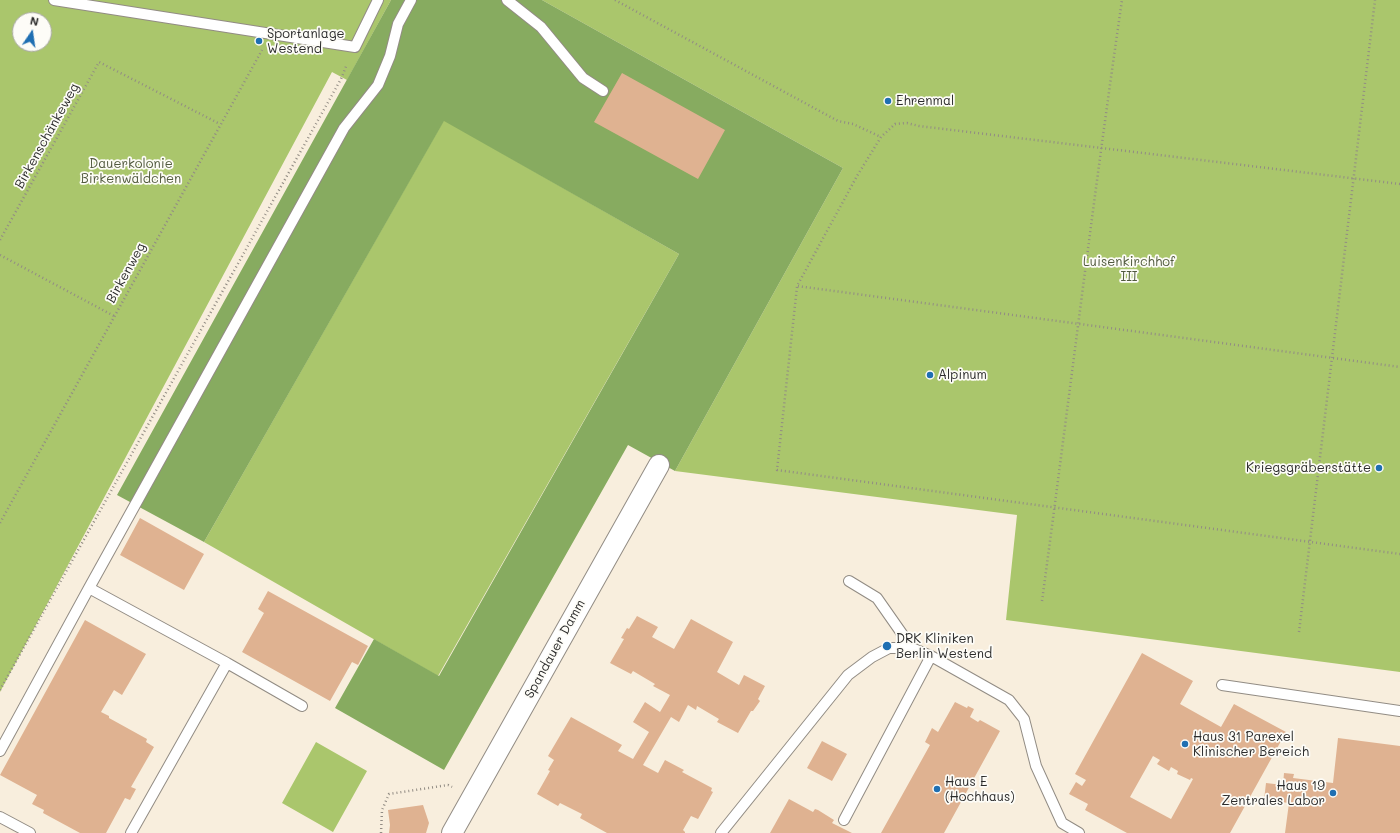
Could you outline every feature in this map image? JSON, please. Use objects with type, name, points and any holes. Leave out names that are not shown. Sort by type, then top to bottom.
[{"type":"street","name":"Spandauer Damm","points":[[452,833],[659,465]]},
{"type":"lane","points":[[54,0],[355,47],[378,0]]},
{"type":"lane","points":[[0,751],[344,128],[378,85],[390,56],[398,24],[412,0]]},
{"type":"lane","points":[[507,0],[541,27],[583,78],[603,92]]},
{"type":"lane","points":[[848,581],[877,598],[912,648]]},
{"type":"lane","points":[[89,588],[227,663],[302,706]]},
{"type":"lane","points":[[721,833],[848,675],[872,657],[889,648],[912,648],[932,656],[1009,700],[1024,719],[1036,766],[1062,823],[1079,833]]},
{"type":"lane","points":[[844,820],[932,656]]},
{"type":"lane","points":[[131,833],[227,663]]},
{"type":"lane","points":[[1222,685],[1400,711]]},
{"type":"lane","points":[[0,817],[30,833]]},
{"type":"path","points":[[615,0],[838,121],[853,124],[881,137]]},
{"type":"path","points":[[1042,601],[1100,148],[1122,0]]},
{"type":"path","points":[[1299,632],[1375,0]]},
{"type":"path","name":"Birkenweg","points":[[0,523],[271,34]]},
{"type":"path","points":[[0,690],[341,79],[355,47]]},
{"type":"path","name":"Birkenschänkeweg","points":[[0,240],[99,62],[220,124]]},
{"type":"path","points":[[1400,184],[919,126],[907,123],[895,124],[881,137],[857,176],[797,286],[777,470],[1054,509],[1400,554]]},
{"type":"path","points":[[0,255],[114,316]]},
{"type":"path","points":[[797,286],[1078,325],[1400,367]]},
{"type":"path","points":[[381,833],[382,810],[389,794],[448,785],[471,800]]},
{"type":"green space","name":"Dauerkolonie Birkenwäldchen","points":[[0,0],[391,0],[347,80],[332,72],[0,692]]},
{"type":"green space","points":[[391,0],[542,0],[843,168],[675,471],[628,445],[444,770],[335,708],[374,639],[439,676],[679,254],[444,121],[204,542],[117,495]]},
{"type":"green space","name":"Luisenkirchhof III","points":[[542,0],[1400,0],[1400,672],[1006,620],[1017,515],[675,471],[843,168]]},
{"type":"green space","points":[[444,120],[679,254],[438,676],[204,542]]},
{"type":"green space","points":[[316,742],[367,771],[333,832],[282,803]]},
{"type":"building","points":[[622,73],[725,130],[698,179],[594,122]]},
{"type":"building","points":[[140,518],[204,554],[184,590],[120,555]]},
{"type":"building","points":[[268,591],[368,646],[358,665],[352,662],[330,701],[242,652],[264,613],[258,609]]},
{"type":"building","points":[[637,616],[658,627],[652,637],[674,649],[691,619],[733,642],[717,672],[739,685],[744,675],[765,686],[758,699],[760,701],[753,711],[751,711],[738,733],[717,722],[719,719],[697,706],[696,710],[688,705],[679,722],[671,717],[643,765],[658,773],[665,760],[684,770],[682,772],[712,788],[711,791],[713,792],[698,819],[691,816],[683,830],[685,833],[607,833],[580,818],[582,814],[560,803],[558,806],[537,794],[550,771],[548,770],[554,760],[548,756],[571,717],[622,745],[618,751],[633,759],[649,732],[633,722],[645,702],[660,712],[670,695],[653,686],[655,684],[633,671],[631,674],[610,663],[624,639],[621,638]]},
{"type":"building","points":[[85,620],[146,654],[122,695],[114,690],[101,712],[147,739],[146,742],[154,747],[131,787],[136,789],[130,800],[125,798],[106,833],[80,833],[43,813],[44,810],[32,804],[37,795],[0,775]]},
{"type":"building","name":"Haus 31 Parexel Klinischer Bereich","points":[[1142,653],[1193,681],[1180,704],[1221,727],[1234,704],[1286,732],[1230,833],[1127,833],[1085,810],[1088,804],[1069,794],[1076,782],[1082,786],[1086,780],[1075,774]],"holes":[[[1153,756],[1160,760],[1157,764],[1169,771],[1171,767],[1178,771],[1177,774],[1190,780],[1191,778],[1193,779],[1171,819],[1130,797]]]},
{"type":"building","name":"Haus E (Hochhaus)","points":[[955,702],[967,708],[968,706],[974,709],[970,717],[978,722],[980,720],[1000,731],[944,833],[881,833],[930,745],[925,742],[932,728],[938,732]]},
{"type":"building","name":"Haus 19 Zentrales Labor","points":[[1338,738],[1400,746],[1400,833],[1285,833],[1289,803],[1264,800],[1266,783],[1283,785],[1284,773],[1294,774],[1293,778],[1333,783]]},
{"type":"building","points":[[822,741],[847,754],[832,781],[807,768]]},
{"type":"building","points":[[789,799],[813,812],[815,809],[818,810],[834,820],[832,823],[852,833],[770,833]]},
{"type":"building","points":[[423,805],[429,823],[426,833],[389,833],[390,825],[388,810]]},
{"type":"place","name":"Sportanlage Westend","points":[[259,41]]},
{"type":"place","name":"Ehrenmal","points":[[888,101]]},
{"type":"place","name":"Alpinum","points":[[930,375]]},
{"type":"place","name":"Kriegsgräberstätte","points":[[1379,468]]},
{"type":"place","name":"DRK Kliniken Berlin Westend","points":[[887,646]]},
{"type":"place","name":"Haus 31 Parexel Klinischer Bereich","points":[[1185,744]]},
{"type":"place","name":"Haus E (Hochhaus)","points":[[937,789]]},
{"type":"place","name":"Haus 19 Zentrales Labor","points":[[1333,793]]}]
